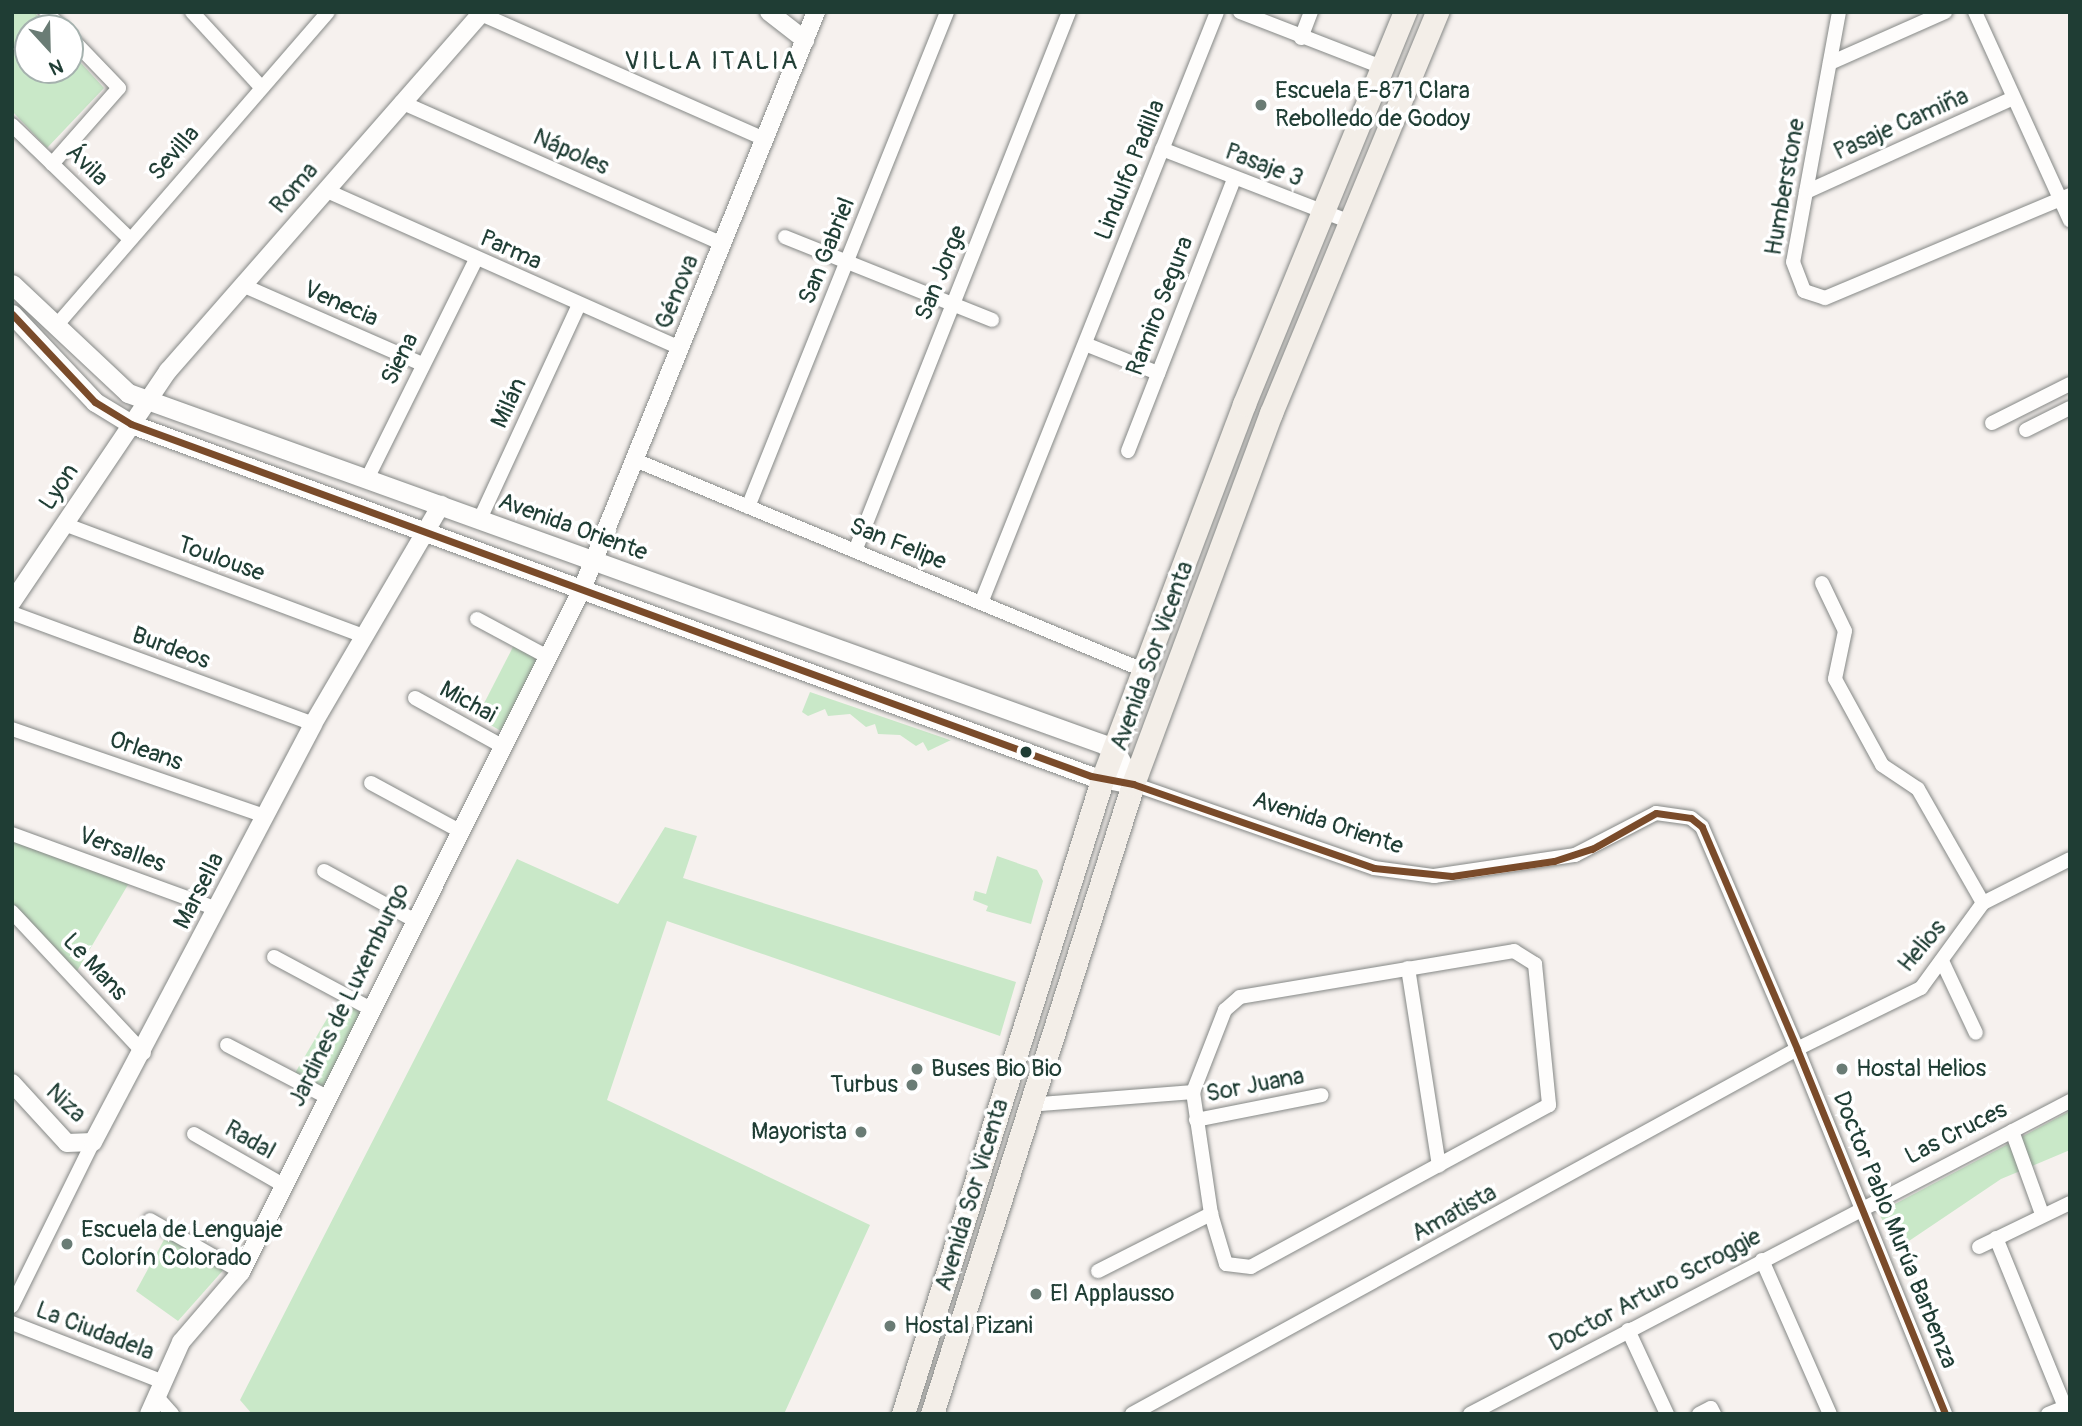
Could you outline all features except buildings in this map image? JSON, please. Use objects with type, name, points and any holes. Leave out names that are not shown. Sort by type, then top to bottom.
[{"type":"main road","name":"Avenida Sor Vicenta","points":[[903,1414],[1102,780],[1323,213],[1405,12]]},
{"type":"main road","name":"Avenida Sor Vicenta","points":[[932,1414],[1036,1079],[1133,784],[1350,222],[1437,12]]},
{"type":"main road","name":"Avenida Oriente","points":[[12,284],[117,386],[146,399],[1114,748]]},
{"type":"main road","name":"Avenida Oriente","points":[[12,314],[95,402],[131,424],[1102,780],[1133,784]]},
{"type":"main road","points":[[796,667],[806,645],[820,642]]},
{"type":"main road","points":[[983,736],[991,704]]},
{"type":"main road","points":[[1114,748],[1133,784]]},
{"type":"main road","points":[[1017,1050],[1036,1079]]},
{"type":"street","points":[[192,12],[261,88]]},
{"type":"street","name":"Sevilla","points":[[57,326],[328,12]]},
{"type":"street","points":[[769,12],[805,40]]},
{"type":"street","name":"Génova","points":[[582,589],[816,12]]},
{"type":"street","name":"San Gabriel","points":[[748,507],[947,12]]},
{"type":"street","name":"San Jorge","points":[[855,551],[1069,12]]},
{"type":"street","name":"Lindulfo Padilla","points":[[981,603],[1217,12]]},
{"type":"street","points":[[1240,12],[1382,67]]},
{"type":"street","points":[[1301,37],[1311,12]]},
{"type":"street","name":"Humberstone","points":[[1839,12],[1793,270],[1804,290],[1825,298],[2065,197]]},
{"type":"street","points":[[1830,63],[1945,12]]},
{"type":"street","points":[[1975,12],[2013,98],[2065,197],[2070,219]]},
{"type":"street","points":[[481,13],[765,139]]},
{"type":"street","name":"Roma","points":[[146,399],[242,285],[481,13]]},
{"type":"street","points":[[52,164],[119,88],[84,52]]},
{"type":"street","name":"Pasaje Camiña","points":[[1806,192],[2013,98]]},
{"type":"street","name":"Nápoles","points":[[401,102],[723,244]]},
{"type":"street","name":"Ávila","points":[[12,125],[130,239]]},
{"type":"street","name":"Pasaje 3","points":[[1163,149],[1234,179],[1350,222]]},
{"type":"street","name":"Ramiro Segura","points":[[1128,451],[1234,179]]},
{"type":"street","name":"Parma","points":[[325,190],[476,260],[680,348]]},
{"type":"street","points":[[785,237],[992,320]]},
{"type":"street","name":"Siena","points":[[367,479],[476,260]]},
{"type":"street","name":"Venecia","points":[[242,285],[422,364]]},
{"type":"street","name":"Milán","points":[[480,519],[579,305]]},
{"type":"street","points":[[1085,344],[1158,373]]},
{"type":"street","points":[[1992,423],[2070,384]]},
{"type":"street","name":"Lyon","points":[[12,602],[146,399]]},
{"type":"street","points":[[2026,430],[2070,408]]},
{"type":"street","name":"San Felipe","points":[[635,460],[1143,670]]},
{"type":"street","name":"Marsella","points":[[12,1306],[93,1142],[144,1052],[313,724],[441,505]]},
{"type":"street","name":"Toulouse","points":[[64,524],[363,636]]},
{"type":"street","points":[[1822,583],[1845,631],[1835,679],[1882,765],[1919,789],[1983,903],[2070,859]]},
{"type":"street","name":"Jardines de Luxemburgo","points":[[149,1414],[181,1342],[242,1272],[325,1096],[500,745],[582,589]]},
{"type":"street","name":"Burdeos","points":[[12,614],[313,724]]},
{"type":"street","points":[[477,619],[548,657]]},
{"type":"street","name":"Michai","points":[[415,698],[500,745]]},
{"type":"street","name":"Orleans","points":[[12,729],[265,816]]},
{"type":"street","points":[[371,783],[458,830]]},
{"type":"street","name":"Avenida Oriente","points":[[1133,784],[1374,868],[1434,876],[1575,855],[1669,811]]},
{"type":"street","name":"Doctor Pablo Murúa Barbenza","points":[[1669,811],[1702,827],[1862,1206],[1945,1414]]},
{"type":"street","name":"Versalles","points":[[12,834],[217,909]]},
{"type":"street","points":[[324,871],[414,920]]},
{"type":"street","name":"Helios","points":[[1797,1049],[1921,988],[1944,963],[1983,903]]},
{"type":"street","name":"Le Mans","points":[[12,912],[144,1052]]},
{"type":"street","points":[[1514,951],[1535,964],[1552,1094],[1541,1113],[1246,1269],[1222,1260],[1211,1214],[1193,1092],[1212,1033],[1240,997],[1408,968],[1514,951]]},
{"type":"street","points":[[274,957],[370,1009]]},
{"type":"street","points":[[1944,963],[1976,1033]]},
{"type":"street","points":[[1408,968],[1439,1166]]},
{"type":"street","points":[[227,1045],[325,1096]]},
{"type":"street","name":"Amatista","points":[[1132,1414],[1797,1049]]},
{"type":"street","name":"Niza","points":[[12,1083],[67,1143],[93,1142]]},
{"type":"street","points":[[1028,1105],[1193,1092]]},
{"type":"street","name":"Sor Juana","points":[[1196,1119],[1322,1095]]},
{"type":"street","name":"Las Cruces","points":[[1862,1206],[2070,1101]]},
{"type":"street","points":[[2012,1131],[2042,1214]]},
{"type":"street","name":"Radal","points":[[194,1134],[283,1185]]},
{"type":"street","points":[[1979,1247],[2042,1214],[2070,1203]]},
{"type":"street","name":"Doctor Arturo Scroggie","points":[[1470,1414],[1496,1408],[1628,1330],[1862,1206]]},
{"type":"street","points":[[1098,1270],[1211,1214]]},
{"type":"street","points":[[150,1220],[242,1272]]},
{"type":"street","points":[[1996,1238],[2067,1406],[2048,1414]]},
{"type":"street","points":[[1762,1260],[1830,1414]]},
{"type":"street","name":"La Ciudadela","points":[[12,1323],[159,1389]]},
{"type":"street","points":[[1628,1330],[1667,1414]]},
{"type":"street","points":[[159,1389],[172,1414]]},
{"type":"street","points":[[1699,1414],[1711,1408],[1714,1414]]},
{"type":"green space","points":[[12,12],[34,12],[36,14],[14,14],[14,84],[84,84],[84,66],[104,88],[47,148],[12,111]]},
{"type":"green space","points":[[514,645],[540,660],[506,734],[477,717]]},
{"type":"green space","points":[[810,692],[951,740],[928,751],[923,742],[916,746],[900,735],[878,734],[875,724],[866,727],[850,714],[828,716],[825,709],[808,716],[802,712]]},
{"type":"green space","points":[[665,827],[697,836],[683,878],[1016,982],[1000,1036],[667,921],[607,1100],[870,1225],[784,1414],[252,1414],[240,1400],[517,859],[618,904]]},
{"type":"green space","points":[[12,841],[129,883],[77,971],[12,902]]},
{"type":"green space","points":[[997,856],[1037,870],[1043,881],[1031,924],[986,911],[988,906],[973,900],[975,891],[986,894]]},
{"type":"green space","points":[[338,1000],[363,1013],[324,1089],[295,1073]]},
{"type":"green space","points":[[2070,1111],[2070,1150],[2001,1179],[1900,1247],[1878,1213]]},
{"type":"green space","points":[[166,1236],[226,1267],[178,1321],[136,1291]]},
{"type":"transit line","points":[[12,314],[95,402],[131,424],[1091,776],[1133,784],[1374,868],[1452,876],[1554,861],[1592,849],[1656,813],[1691,818],[1702,827],[1797,1049],[1945,1414]]},
{"type":"place","name":"Escuela E-871 Clara Rebolledo de Godoy","points":[[1261,105]]},
{"type":"place","name":"Buses Bio Bio","points":[[917,1069]]},
{"type":"place","name":"Hostal Helios","points":[[1842,1069]]},
{"type":"place","name":"Turbus","points":[[912,1085]]},
{"type":"place","name":"Mayorista","points":[[861,1132]]},
{"type":"place","name":"Escuela de Lenguaje Colorín Colorado","points":[[67,1244]]},
{"type":"place","name":"El Applausso","points":[[1036,1294]]},
{"type":"place","name":"Hostal Pizani","points":[[890,1326]]},
{"type":"district","name":"VILLA ITALIA","points":[[712,62]]}]
